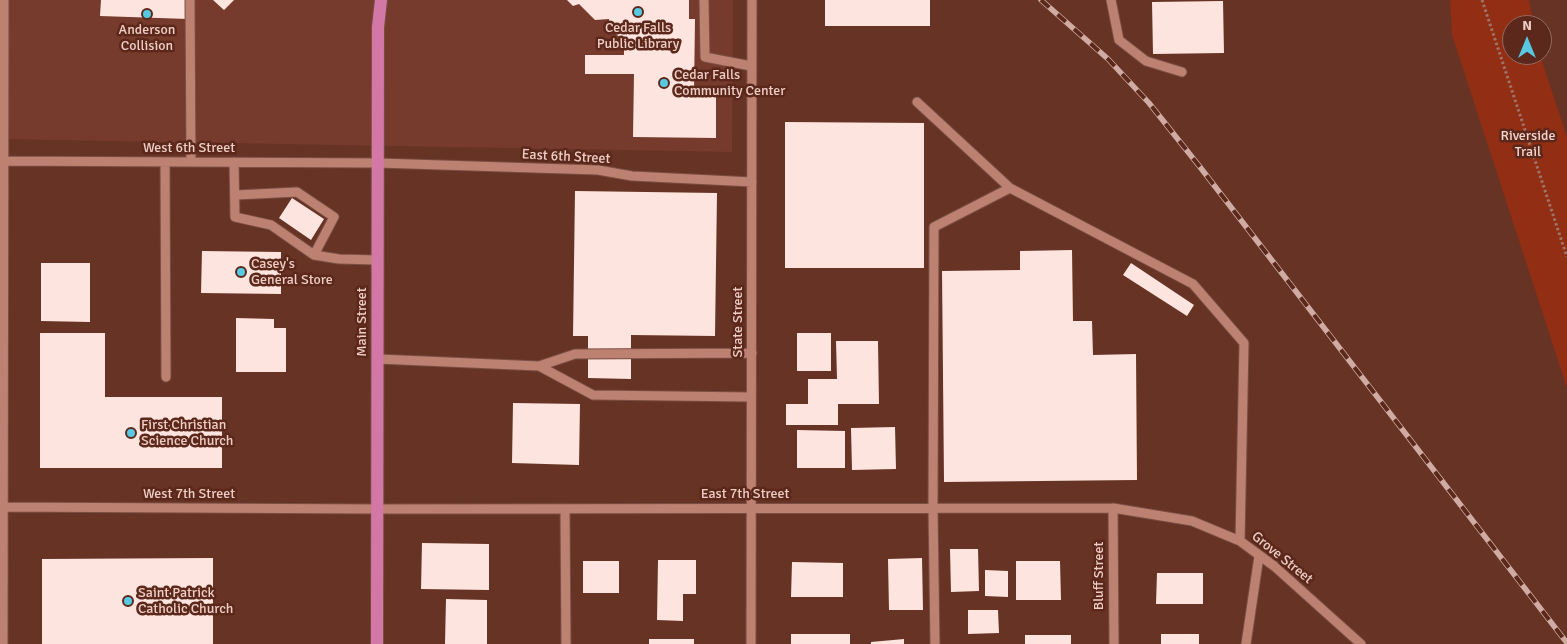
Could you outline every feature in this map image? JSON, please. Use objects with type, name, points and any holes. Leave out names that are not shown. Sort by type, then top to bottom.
[{"type":"main road","name":"Main Street","points":[[377,644],[378,27],[381,0]]},
{"type":"street","points":[[3,644],[2,161],[4,0]]},
{"type":"street","points":[[190,0],[192,162]]},
{"type":"street","points":[[704,0],[705,57],[751,66]]},
{"type":"street","name":"State Street","points":[[751,644],[752,0]]},
{"type":"street","points":[[1111,0],[1119,40],[1146,61],[1182,72]]},
{"type":"street","points":[[917,102],[1010,188],[1193,284],[1244,343],[1240,541]]},
{"type":"street","name":"West 6th Street","points":[[2,161],[378,163]]},
{"type":"street","points":[[165,162],[166,377]]},
{"type":"street","points":[[234,162],[235,217],[271,225],[314,254],[340,259],[377,260]]},
{"type":"street","name":"East 6th Street","points":[[378,163],[598,170],[632,176],[752,182]]},
{"type":"street","points":[[935,644],[933,508],[934,226],[1010,188]]},
{"type":"street","points":[[236,195],[298,192],[334,217],[314,254]]},
{"type":"street","points":[[378,359],[540,366],[575,354],[752,353]]},
{"type":"street","points":[[540,366],[593,395],[751,397]]},
{"type":"street","name":"West 7th Street","points":[[2,507],[377,509]]},
{"type":"street","name":"East 7th Street","points":[[377,509],[1113,508]]},
{"type":"street","name":"Grove Street","points":[[1113,508],[1192,521],[1240,541],[1274,566],[1361,644]]},
{"type":"street","name":"Bluff Street","points":[[1113,508],[1114,644]]},
{"type":"street","points":[[565,509],[566,644]]},
{"type":"street","points":[[1246,644],[1259,556]]},
{"type":"path","points":[[1482,0],[1567,257]]},
{"type":"shaded area","points":[[0,0],[733,0],[732,152],[0,139]]},
{"type":"green space","name":"Riverside Trail","points":[[1450,0],[1529,0],[1532,15],[1502,15],[1502,65],[1543,65],[1567,137],[1567,388],[1452,35]]},
{"type":"building","points":[[101,0],[187,0],[188,19],[100,16]]},
{"type":"building","points":[[213,0],[234,0],[224,10]]},
{"type":"building","name":"Cedar Falls Community Center","points":[[567,0],[689,0],[689,19],[695,19],[694,92],[716,92],[716,138],[633,137],[634,74],[585,74],[585,55],[624,55],[624,41],[609,28],[609,19],[595,20],[579,4],[573,6]]},
{"type":"building","points":[[825,0],[930,0],[930,26],[825,26]]},
{"type":"building","points":[[1223,1],[1224,53],[1153,54],[1152,2]]},
{"type":"building","points":[[785,122],[924,123],[924,268],[785,268]]},
{"type":"building","points":[[575,191],[717,193],[715,336],[631,335],[631,379],[588,378],[588,336],[573,336]]},
{"type":"building","name":"Casey's General Store","points":[[292,198],[324,219],[311,240],[279,218]]},
{"type":"building","points":[[1072,250],[1073,321],[1092,321],[1093,355],[1136,354],[1137,480],[944,482],[942,271],[1020,270],[1020,251]]},
{"type":"building","name":"Casey's General Store","points":[[202,251],[281,252],[281,294],[201,293]]},
{"type":"building","points":[[41,263],[90,263],[90,322],[41,321]]},
{"type":"building","points":[[1131,263],[1194,305],[1187,316],[1123,275]]},
{"type":"building","points":[[236,318],[274,319],[274,328],[286,328],[286,372],[236,372]]},
{"type":"building","name":"First Christian Science Church","points":[[40,333],[105,333],[105,397],[222,397],[222,468],[40,468]]},
{"type":"building","points":[[797,333],[831,333],[831,371],[797,371]]},
{"type":"building","points":[[836,341],[878,341],[879,404],[838,404],[838,425],[786,425],[786,404],[808,404],[808,379],[837,379]]},
{"type":"building","points":[[513,403],[580,404],[579,465],[512,463]]},
{"type":"building","points":[[895,427],[896,469],[852,470],[851,428]]},
{"type":"building","points":[[797,430],[845,431],[845,468],[797,468]]},
{"type":"building","points":[[422,543],[489,544],[489,590],[421,589]]},
{"type":"building","points":[[950,549],[978,549],[979,591],[951,592]]},
{"type":"building","name":"Saint Patrick Catholic Church","points":[[213,558],[213,644],[42,644],[42,559]]},
{"type":"building","points":[[922,558],[923,610],[889,610],[888,559]]},
{"type":"building","points":[[658,560],[696,560],[696,594],[683,594],[683,621],[657,620]]},
{"type":"building","points":[[583,561],[619,561],[619,593],[583,593]]},
{"type":"building","points":[[1016,561],[1060,561],[1061,600],[1016,600]]},
{"type":"building","points":[[792,562],[843,563],[843,597],[791,597]]},
{"type":"building","points":[[985,570],[1008,571],[1008,597],[985,596]]},
{"type":"building","points":[[1157,573],[1203,573],[1203,604],[1156,604]]},
{"type":"building","points":[[446,599],[487,600],[487,644],[445,644]]},
{"type":"building","points":[[968,610],[998,610],[999,633],[968,634]]},
{"type":"building","points":[[791,634],[850,634],[850,644],[791,644]]},
{"type":"building","points":[[1161,634],[1199,634],[1199,644],[1161,644]]},
{"type":"building","points":[[1025,635],[1071,635],[1071,644],[1025,644]]},
{"type":"building","points":[[649,639],[694,639],[694,644],[649,644]]},
{"type":"building","points":[[904,639],[904,644],[871,644],[871,642]]},
{"type":"railway","points":[[1041,0],[1108,59],[1149,103],[1567,643]]},
{"type":"place","name":"Cedar Falls Public Library","points":[[638,12]]},
{"type":"place","name":"Anderson Collision","points":[[147,14]]},
{"type":"place","name":"Cedar Falls Community Center","points":[[664,83]]},
{"type":"place","name":"Casey's General Store","points":[[241,272]]},
{"type":"place","name":"First Christian Science Church","points":[[131,433]]},
{"type":"place","name":"Saint Patrick Catholic Church","points":[[128,601]]}]
